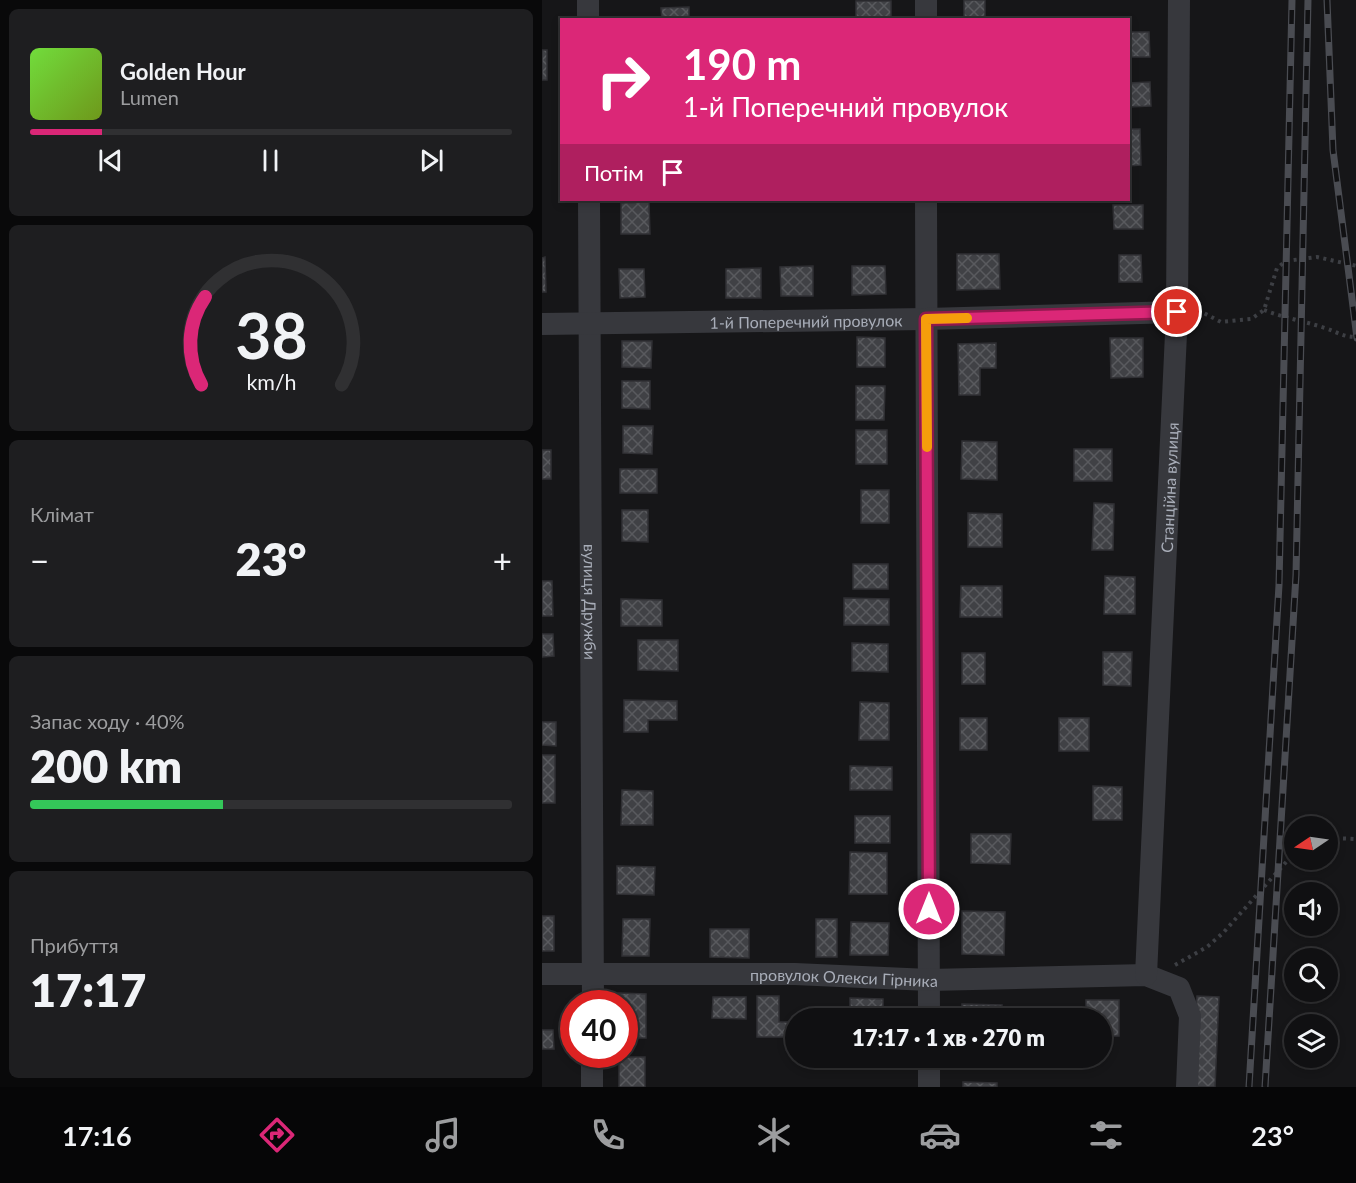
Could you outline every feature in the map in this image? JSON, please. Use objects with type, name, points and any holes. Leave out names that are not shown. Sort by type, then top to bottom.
[{"type":"street","points":[[588,0],[588,18]]},
{"type":"street","points":[[926,0],[926,18]]},
{"type":"street","name":"Станційна вулиця","points":[[1146,975],[1177,312],[1180,0]]},
{"type":"street","name":"вулиця Дружби","points":[[589,201],[593,990]]},
{"type":"street","points":[[926,201],[929,1008]]},
{"type":"street","name":"1-й Поперечний провулок","points":[[542,324],[926,319],[1177,312]]},
{"type":"street","name":"провулок Олекси Гірника","points":[[542,974],[795,974],[929,980],[1146,975]]},
{"type":"street","points":[[1146,975],[1179,988],[1190,1016],[1187,1087]]},
{"type":"street","points":[[592,1068],[592,1087]]},
{"type":"street","points":[[929,1068],[929,1087]]},
{"type":"path","points":[[1177,312],[1199,310],[1221,322],[1251,319],[1264,310],[1277,268],[1286,261],[1317,257],[1356,266]]},
{"type":"path","points":[[1264,310],[1285,319],[1325,328],[1340,336],[1356,337]]},
{"type":"path","points":[[1338,838],[1356,839]]},
{"type":"path","points":[[1146,975],[1168,968],[1207,947],[1246,911],[1284,865]]},
{"type":"building","points":[[964,0],[985,0],[985,18],[964,18]]},
{"type":"building","points":[[856,1],[891,1],[891,18],[856,18]]},
{"type":"building","points":[[689,7],[689,18],[662,18],[661,8]]},
{"type":"building","points":[[1130,32],[1149,32],[1150,57],[1130,57]]},
{"type":"building","points":[[542,50],[547,50],[547,80],[542,80]]},
{"type":"building","points":[[1150,82],[1151,106],[1130,107],[1130,83]]},
{"type":"building","points":[[1130,129],[1140,129],[1141,165],[1130,166]]},
{"type":"building","points":[[649,202],[650,234],[621,234],[621,203]]},
{"type":"building","points":[[1113,205],[1143,205],[1143,229],[1114,229]]},
{"type":"building","points":[[957,254],[999,254],[1000,289],[957,290]]},
{"type":"building","points":[[1119,255],[1141,255],[1142,282],[1119,282]]},
{"type":"building","points":[[545,257],[546,292],[542,292],[542,258]]},
{"type":"building","points":[[813,266],[813,296],[781,296],[780,267]]},
{"type":"building","points":[[852,266],[885,266],[886,294],[852,295]]},
{"type":"building","points":[[761,268],[761,298],[726,298],[726,269]]},
{"type":"building","points":[[619,269],[644,269],[645,297],[620,298]]},
{"type":"building","points":[[857,337],[885,338],[885,367],[857,367]]},
{"type":"building","points":[[1110,338],[1143,338],[1143,377],[1111,378]]},
{"type":"building","points":[[622,341],[652,341],[651,368],[622,367]]},
{"type":"building","points":[[996,343],[996,368],[980,368],[980,395],[959,395],[958,344]]},
{"type":"building","points":[[622,381],[650,381],[650,409],[622,408]]},
{"type":"building","points":[[856,386],[885,386],[884,420],[856,420]]},
{"type":"building","points":[[623,426],[653,426],[652,454],[623,453]]},
{"type":"building","points":[[856,430],[887,430],[887,464],[856,464]]},
{"type":"building","points":[[962,441],[997,442],[997,480],[961,479]]},
{"type":"building","points":[[1074,449],[1112,449],[1112,481],[1074,481]]},
{"type":"building","points":[[542,450],[551,450],[551,479],[542,479]]},
{"type":"building","points":[[620,469],[657,469],[657,493],[620,493]]},
{"type":"building","points":[[861,490],[889,490],[889,523],[861,523]]},
{"type":"building","points":[[1094,503],[1114,504],[1113,550],[1092,550]]},
{"type":"building","points":[[622,510],[648,510],[648,542],[622,541]]},
{"type":"building","points":[[968,513],[1002,514],[1002,547],[968,547]]},
{"type":"building","points":[[853,564],[888,564],[888,589],[853,589]]},
{"type":"building","points":[[1105,576],[1135,577],[1135,614],[1104,614]]},
{"type":"building","points":[[542,581],[552,581],[553,616],[542,616]]},
{"type":"building","points":[[961,586],[1002,586],[1002,617],[960,617]]},
{"type":"building","points":[[844,598],[889,599],[889,625],[844,625]]},
{"type":"building","points":[[621,599],[662,600],[662,626],[621,626]]},
{"type":"building","points":[[542,634],[553,634],[554,656],[542,657]]},
{"type":"building","points":[[638,640],[678,640],[678,671],[638,670]]},
{"type":"building","points":[[852,643],[888,644],[888,672],[852,671]]},
{"type":"building","points":[[1103,652],[1132,652],[1131,686],[1103,685]]},
{"type":"building","points":[[962,653],[985,653],[985,684],[962,684]]},
{"type":"building","points":[[624,700],[677,701],[677,720],[648,720],[648,732],[624,732]]},
{"type":"building","points":[[860,702],[889,703],[889,740],[859,740]]},
{"type":"building","points":[[960,718],[987,718],[987,750],[960,750]]},
{"type":"building","points":[[1059,718],[1089,718],[1089,751],[1059,751]]},
{"type":"building","points":[[542,722],[556,722],[556,746],[542,745]]},
{"type":"building","points":[[542,755],[555,755],[555,803],[542,803]]},
{"type":"building","points":[[850,766],[892,767],[892,790],[850,790]]},
{"type":"building","points":[[1093,786],[1122,787],[1122,820],[1093,820]]},
{"type":"building","points":[[622,790],[653,791],[653,825],[621,825]]},
{"type":"building","points":[[855,816],[890,816],[890,843],[855,843]]},
{"type":"building","points":[[971,834],[1011,834],[1010,864],[971,863]]},
{"type":"building","points":[[850,852],[887,853],[887,894],[849,894]]},
{"type":"building","points":[[617,866],[655,867],[654,895],[617,894]]},
{"type":"building","points":[[962,911],[1005,912],[1004,955],[962,954]]},
{"type":"building","points":[[542,916],[554,916],[554,951],[542,951]]},
{"type":"building","points":[[623,919],[650,919],[649,956],[622,956]]},
{"type":"building","points":[[816,919],[837,919],[837,957],[816,957]]},
{"type":"building","points":[[851,922],[889,923],[888,955],[850,955]]},
{"type":"building","points":[[710,929],[749,929],[749,958],[710,957]]},
{"type":"building","points":[[638,994],[646,994],[646,1038],[638,1038]]},
{"type":"building","points":[[757,996],[779,996],[779,1022],[785,1022],[785,1037],[757,1037]]},
{"type":"building","points":[[1197,996],[1219,997],[1215,1087],[1193,1087]]},
{"type":"building","points":[[713,997],[746,997],[746,1019],[712,1018]]},
{"type":"building","points":[[850,998],[883,999],[883,1008],[850,1008]]},
{"type":"building","points":[[1086,1000],[1119,1000],[1119,1036],[1112,1036],[1112,1008],[1086,1008]]},
{"type":"building","points":[[962,1004],[1002,1005],[1002,1008],[962,1008]]},
{"type":"building","points":[[542,1030],[553,1030],[554,1049],[542,1049]]},
{"type":"building","points":[[638,1057],[645,1057],[645,1087],[619,1087],[619,1068],[638,1068]]},
{"type":"building","points":[[963,1082],[997,1083],[997,1087],[963,1087]]},
{"type":"railway","points":[[1249,1087],[1279,585],[1292,0]]},
{"type":"railway","points":[[1265,1087],[1296,575],[1308,0]]},
{"type":"railway","points":[[1327,0],[1333,150],[1357,338]]},
{"type":"slow traffic","points":[[927,447],[926,319],[967,318]]},
{"type":"route","points":[[929,909],[926,319],[1177,312]]}]
